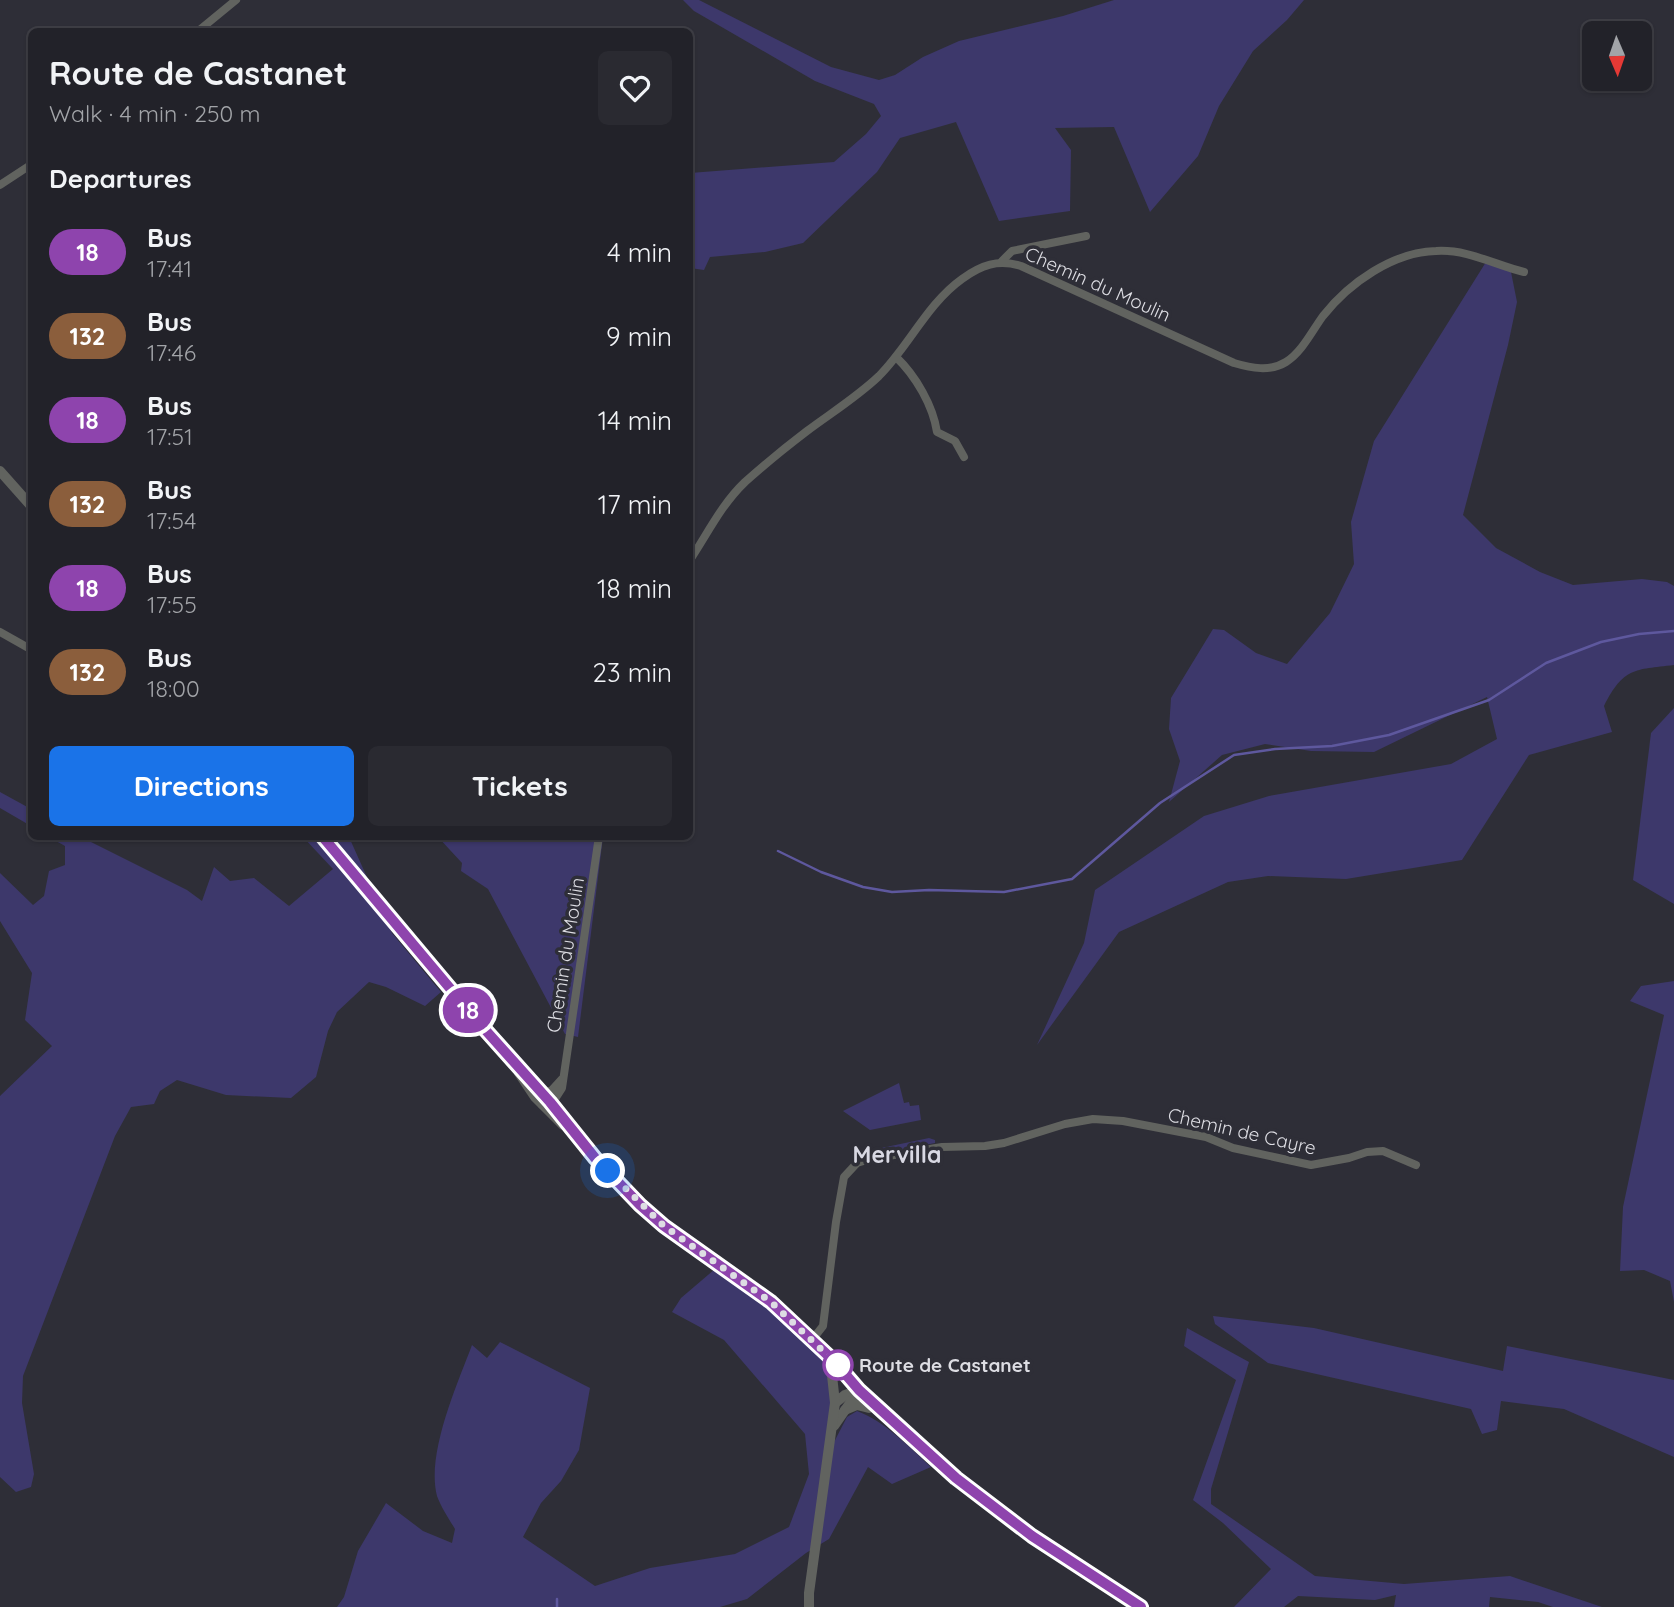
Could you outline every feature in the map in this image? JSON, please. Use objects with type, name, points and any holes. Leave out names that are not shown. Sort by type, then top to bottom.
[{"type":"street","points":[[202,28],[236,0]]},
{"type":"street","points":[[0,185],[28,167]]},
{"type":"street","points":[[1002,261],[1012,251],[1086,236]]},
{"type":"street","name":"Chemin du Moulin","points":[[693,555],[721,509],[744,483],[796,439],[866,388],[896,358],[952,287],[984,266],[1002,261],[1021,266],[1234,363],[1256,368],[1272,367],[1287,361],[1337,300],[1385,265],[1407,255],[1436,251],[1460,252],[1524,272]]},
{"type":"street","points":[[896,358],[905,365],[934,413],[937,432],[955,441],[964,457]]},
{"type":"street","points":[[0,471],[28,502]]},
{"type":"street","points":[[0,632],[28,648]]},
{"type":"street","points":[[325,840],[573,1133],[640,1205],[664,1226],[771,1302],[812,1340],[870,1408],[905,1438],[1032,1536],[1141,1607]]},
{"type":"street","name":"Chemin du Moulin","points":[[545,1100],[558,1097],[562,1088],[598,840]]},
{"type":"street","name":"Chemin de Cayre","points":[[812,1340],[823,1326],[844,1177],[853,1166],[870,1159],[942,1147],[1004,1143],[1065,1124],[1093,1119],[1206,1137],[1233,1149],[1311,1166],[1383,1151],[1416,1165]]},
{"type":"street","points":[[812,1340],[831,1366],[856,1392],[928,1455]]},
{"type":"street","points":[[809,1607],[810,1580],[835,1403],[831,1366]]},
{"type":"street","points":[[835,1403],[856,1392]]},
{"type":"street","points":[[831,1433],[856,1392]]},
{"type":"street","points":[[845,1410],[857,1405],[870,1408]]},
{"type":"shaded area","points":[[683,0],[699,0],[831,67],[879,80],[895,75],[923,57],[959,41],[1063,16],[1114,0],[1304,0],[1287,20],[1253,51],[1219,106],[1198,156],[1150,212],[1114,127],[1055,128],[1071,150],[1070,211],[999,221],[956,122],[900,138],[877,172],[803,243],[765,252],[710,257],[704,270],[693,268],[693,173],[834,162],[866,134],[881,116],[874,104],[815,81],[694,11]]},
{"type":"shaded area","points":[[1486,262],[1511,272],[1517,302],[1463,515],[1496,548],[1540,572],[1573,585],[1642,579],[1667,582],[1674,586],[1674,665],[1640,670],[1624,677],[1604,706],[1612,732],[1529,755],[1462,860],[1346,879],[1268,876],[1228,882],[1119,932],[1037,1045],[1084,943],[1095,890],[1204,816],[1269,796],[1451,764],[1497,739],[1487,697],[1374,752],[1311,751],[1265,744],[1222,755],[1169,802],[1180,761],[1169,729],[1171,698],[1213,629],[1224,630],[1256,653],[1287,664],[1330,613],[1354,564],[1351,522],[1374,441]]},
{"type":"shaded area","points":[[1674,708],[1674,904],[1633,880],[1651,733]]},
{"type":"shaded area","points":[[0,792],[28,807],[28,824],[0,808]]},
{"type":"shaded area","points":[[54,840],[87,840],[187,890],[202,901],[214,867],[230,881],[254,878],[289,906],[333,869],[306,840],[350,840],[392,933],[441,992],[425,1006],[386,987],[369,982],[337,1012],[328,1031],[316,1077],[291,1098],[226,1095],[177,1080],[160,1091],[154,1104],[131,1107],[115,1136],[23,1376],[22,1403],[34,1474],[31,1487],[16,1492],[0,1477],[0,1096],[52,1046],[25,1020],[32,973],[0,921],[0,873],[33,905],[44,896],[49,871],[65,865],[65,846]]},
{"type":"shaded area","points":[[441,840],[603,840],[578,1037],[565,1034],[488,889],[461,871],[462,863]]},
{"type":"shaded area","points":[[1674,981],[1674,1302],[1670,1281],[1644,1270],[1620,1271],[1623,1207],[1664,1015],[1630,1001],[1641,986]]},
{"type":"shaded area","points":[[899,1083],[904,1103],[909,1102],[910,1106],[919,1105],[921,1120],[870,1130],[843,1111]]},
{"type":"shaded area","points":[[929,1138],[935,1140],[935,1143],[857,1157],[862,1152]]},
{"type":"shaded area","points":[[715,1269],[778,1315],[810,1344],[821,1358],[831,1388],[832,1446],[847,1417],[857,1411],[887,1428],[931,1467],[892,1484],[868,1467],[829,1539],[806,1553],[747,1599],[720,1607],[337,1607],[344,1597],[358,1551],[386,1503],[423,1531],[452,1543],[455,1529],[437,1496],[436,1460],[451,1399],[472,1345],[487,1358],[500,1342],[590,1388],[579,1450],[561,1481],[541,1503],[523,1537],[595,1586],[650,1568],[735,1554],[789,1527],[809,1474],[805,1434],[724,1340],[672,1312],[681,1298]]},
{"type":"shaded area","points":[[1213,1316],[1314,1328],[1503,1371],[1507,1346],[1674,1380],[1674,1457],[1564,1409],[1501,1401],[1497,1430],[1482,1434],[1471,1409],[1268,1363],[1215,1324]]},
{"type":"shaded area","points":[[1187,1328],[1249,1362],[1211,1489],[1211,1504],[1315,1576],[1404,1584],[1510,1576],[1602,1607],[1553,1607],[1538,1602],[1490,1597],[1489,1607],[1394,1607],[1396,1595],[1375,1600],[1298,1596],[1284,1607],[1234,1607],[1271,1569],[1223,1523],[1193,1500],[1236,1380],[1184,1346]]},
{"type":"waterway","points":[[778,851],[821,872],[863,887],[892,892],[1004,892],[1072,879],[1160,803],[1234,755],[1275,749],[1332,746],[1389,735],[1489,700],[1546,663],[1601,642],[1639,634],[1674,631]]},
{"type":"waterway","points":[[557,1599],[557,1607]]},
{"type":"bus line","name":"18","points":[[325,840],[480,1024],[550,1102],[573,1133],[640,1205],[664,1226],[771,1302],[834,1361],[859,1390],[956,1478],[1032,1536],[1141,1607]]},
{"type":"place","name":"Route de Castanet","points":[[838,1365]]},
{"type":"district","name":"Mervilla","points":[[897,1154]]},
{"type":"route","points":[[608,1171],[664,1226],[771,1302],[838,1365]]}]
